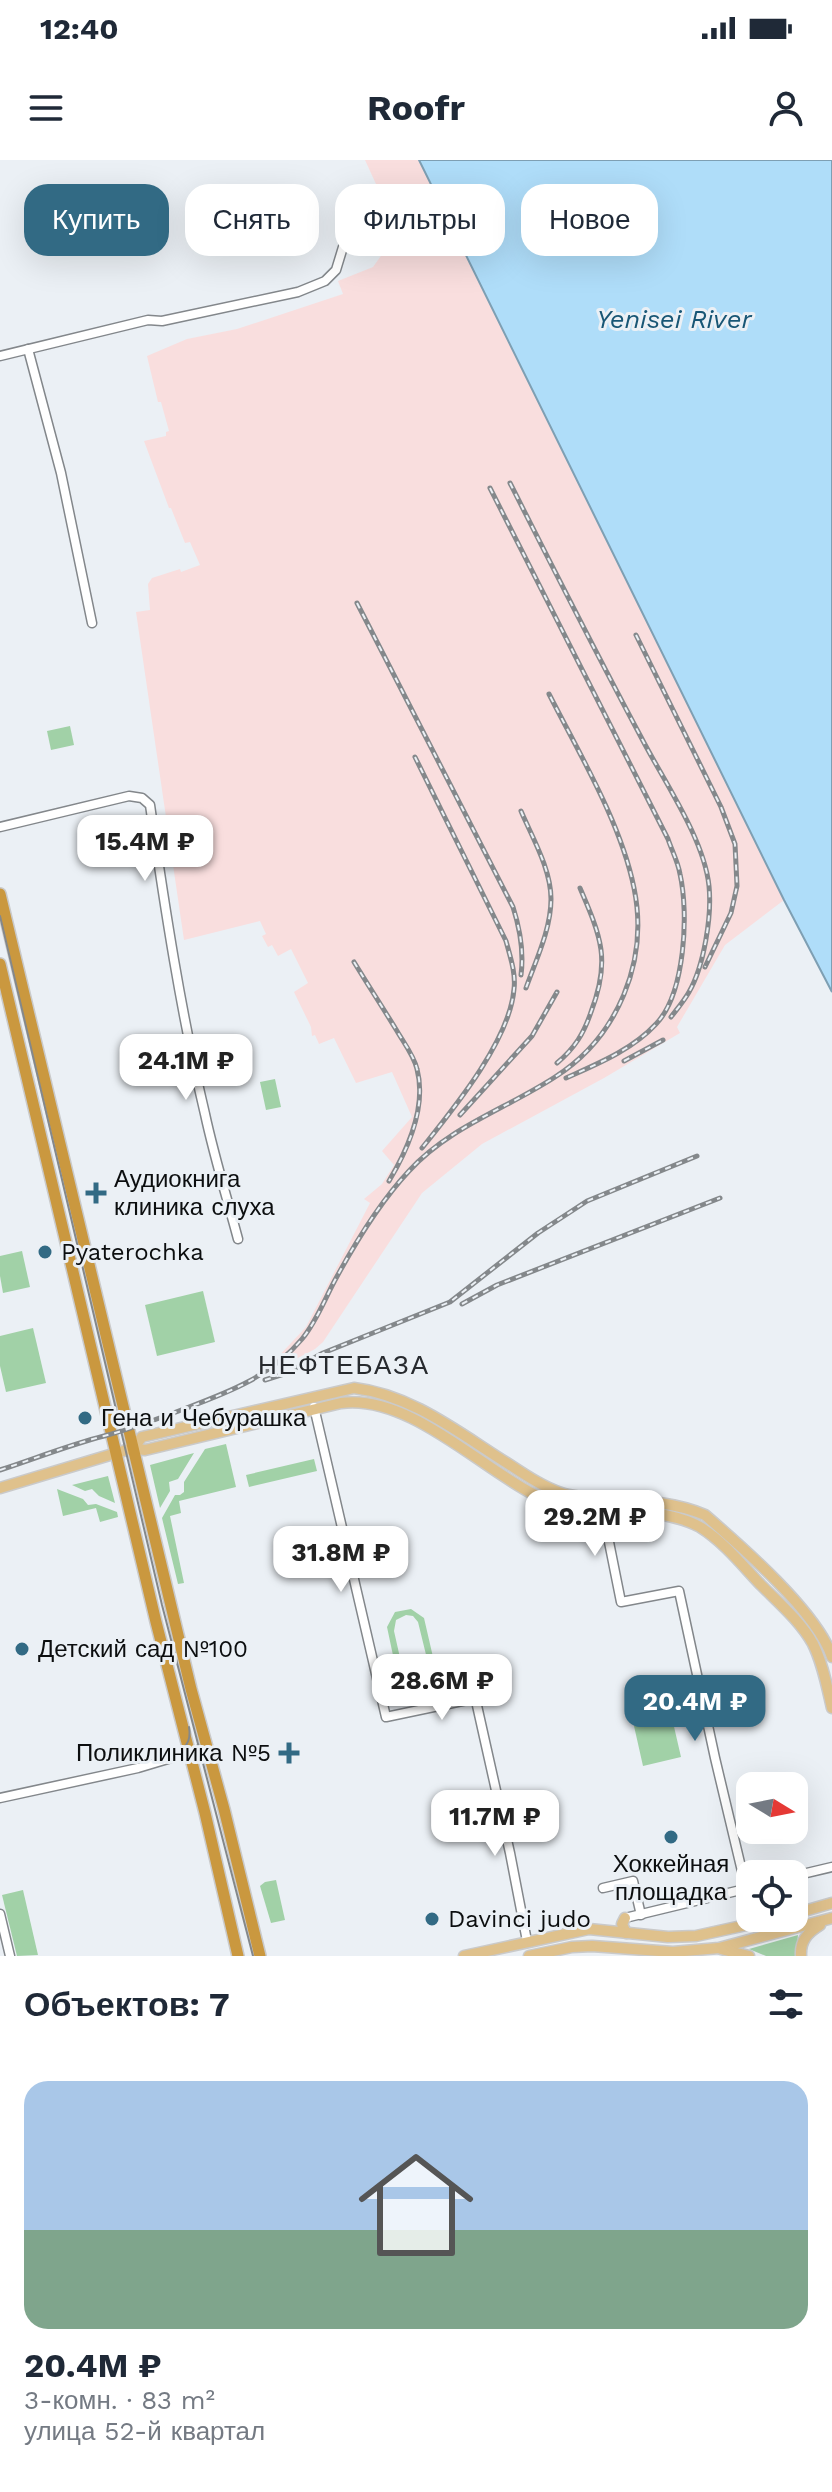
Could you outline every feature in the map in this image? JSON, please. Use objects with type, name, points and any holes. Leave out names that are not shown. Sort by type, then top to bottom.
[{"type":"highway","points":[[0,894],[191,1689],[260,1956]]},
{"type":"highway","points":[[0,964],[117,1452],[184,1755],[238,1956]]},
{"type":"main road","points":[[0,1488],[117,1452],[133,1448],[145,1450],[314,1404],[354,1388],[372,1390],[429,1414],[541,1484],[585,1498],[662,1508],[724,1538],[798,1604],[809,1627],[832,1708]]},
{"type":"main road","points":[[314,1404],[354,1402],[398,1413],[534,1494],[563,1505],[662,1508]]},
{"type":"main road","points":[[809,1627],[825,1640],[832,1657]]},
{"type":"main road","points":[[808,1910],[830,1904]]},
{"type":"main road","points":[[625,1918],[622,1924],[626,1933]]},
{"type":"main road","points":[[529,1956],[592,1946],[673,1952],[719,1948],[832,1918]]},
{"type":"main road","points":[[801,1956],[801,1943],[809,1931],[832,1918]]},
{"type":"main road","points":[[464,1956],[589,1929],[668,1937],[696,1936],[736,1927]]},
{"type":"main road","points":[[719,1948],[749,1956]]},
{"type":"street","points":[[0,356],[148,320],[162,321],[298,292],[325,281],[336,270],[340,256]]},
{"type":"street","points":[[28,349],[61,473],[92,623]]},
{"type":"street","points":[[0,827],[129,796],[142,798],[150,805],[174,955],[205,1117],[238,1239]]},
{"type":"street","points":[[314,1404],[386,1717],[467,1700],[476,1701],[527,1941]]},
{"type":"street","points":[[602,1507],[621,1602],[679,1591],[741,1860]]},
{"type":"street","points":[[0,1798],[138,1768],[208,1747]]},
{"type":"street","points":[[808,1873],[832,1867]]},
{"type":"street","points":[[603,1888],[633,1881],[641,1915]]},
{"type":"street","points":[[625,1918],[736,1891]]},
{"type":"street","points":[[0,1914],[10,1956]]},
{"type":"shaded area","points":[[365,160],[419,160],[431,184],[376,184]]},
{"type":"shaded area","points":[[381,256],[466,256],[784,900],[725,945],[677,1027],[680,1033],[482,1144],[422,1193],[323,1342],[281,1367],[276,1359],[306,1327],[370,1203],[364,1199],[382,1184],[394,1165],[382,1151],[412,1117],[392,1072],[356,1083],[334,1038],[319,1044],[315,1035],[312,1036],[311,1027],[294,992],[308,983],[291,949],[278,956],[272,945],[268,947],[262,936],[266,934],[260,921],[184,940],[136,612],[150,610],[148,584],[152,578],[200,565],[190,542],[185,543],[169,508],[144,441],[166,436],[169,431],[147,356],[187,339],[237,329],[343,294],[338,281],[373,267]]},
{"type":"green space","points":[[70,726],[74,745],[51,750],[47,731]]},
{"type":"green space","points":[[275,1079],[281,1107],[266,1110],[260,1082]]},
{"type":"green space","points":[[22,1251],[30,1287],[3,1293],[0,1256]]},
{"type":"green space","points":[[203,1291],[215,1342],[157,1356],[145,1305]]},
{"type":"green space","points":[[33,1328],[46,1383],[6,1392],[0,1366],[0,1336]]},
{"type":"green space","points":[[226,1444],[236,1487],[179,1501],[181,1513],[170,1516],[184,1583],[178,1584],[162,1518],[175,1495],[184,1492],[184,1482],[205,1449]]},
{"type":"green space","points":[[194,1453],[178,1479],[169,1482],[170,1491],[160,1508],[150,1465]]},
{"type":"green space","points":[[314,1459],[317,1471],[249,1487],[246,1475]]},
{"type":"green space","points":[[108,1476],[115,1503],[92,1489],[85,1491],[72,1485]]},
{"type":"green space","points":[[57,1489],[83,1499],[88,1505],[96,1504],[117,1512],[118,1517],[100,1522],[96,1508],[63,1516]]},
{"type":"green space","points":[[411,1609],[424,1618],[436,1670],[433,1685],[419,1694],[408,1691],[398,1679],[387,1627],[395,1612]],"holes":[[[406,1615],[413,1616],[418,1622],[430,1671],[427,1681],[418,1687],[411,1686],[405,1680],[394,1631],[396,1620]]]},
{"type":"green space","points":[[666,1692],[681,1757],[643,1766],[634,1726],[645,1723],[640,1699]]},
{"type":"green space","points":[[276,1880],[285,1920],[271,1923],[260,1886]]},
{"type":"green space","points":[[23,1890],[38,1955],[17,1956],[2,1895]]},
{"type":"green space","points":[[798,1935],[796,1956],[766,1956],[749,1949]]},
{"type":"water","name":"Yenisei River","points":[[419,160],[832,160],[832,992],[466,256],[505,256],[505,184],[431,184]]},
{"type":"tram line","points":[[0,916],[162,1605],[253,1956]]},
{"type":"tram line","points":[[172,1758],[186,1745],[189,1727]]},
{"type":"railway","points":[[510,483],[691,829],[706,868],[709,912],[703,955],[689,992],[671,1017]]},
{"type":"railway","points":[[490,488],[668,839],[678,865],[683,891],[682,953],[679,974],[666,1011],[647,1033],[614,1056],[566,1078]]},
{"type":"railway","points":[[357,603],[513,907],[521,941],[521,975]]},
{"type":"railway","points":[[636,635],[721,807],[735,844],[737,886],[731,913],[705,967]]},
{"type":"railway","points":[[0,1470],[201,1403],[248,1382],[276,1364],[290,1352],[316,1319],[359,1238],[409,1171],[460,1130],[555,1077],[596,1041],[612,1019],[624,995],[637,943],[634,888],[609,814],[549,694]]},
{"type":"railway","points":[[415,757],[506,941],[514,983],[510,1009],[492,1051],[464,1094],[422,1148]]},
{"type":"railway","points":[[521,811],[544,865],[551,899],[546,933],[526,988]]},
{"type":"railway","points":[[557,1063],[582,1033],[601,978],[598,935],[580,888]]},
{"type":"railway","points":[[354,962],[411,1054],[417,1069],[418,1113],[403,1155],[389,1181]]},
{"type":"railway","points":[[460,1115],[532,1036],[557,992]]},
{"type":"railway","points":[[624,1061],[663,1040]]},
{"type":"railway","points":[[265,1380],[450,1302],[538,1233],[587,1201],[697,1156]]},
{"type":"railway","points":[[462,1304],[497,1285],[720,1198]]},
{"type":"place","name":"Аудиокнига клиника слуха","points":[[96,1193]]},
{"type":"place","name":"Pyaterochka","points":[[45,1252]]},
{"type":"place","name":"Гена и Чебурашка","points":[[85,1418]]},
{"type":"place","name":"Детский сад №100","points":[[22,1649]]},
{"type":"place","name":"Поликлиника №5","points":[[289,1753]]},
{"type":"place","name":"Хоккейная площадка","points":[[671,1837]]},
{"type":"place","name":"Davinci judo","points":[[432,1919]]},
{"type":"district","name":"НЕФТЕБАЗА","points":[[344,1365]]}]
